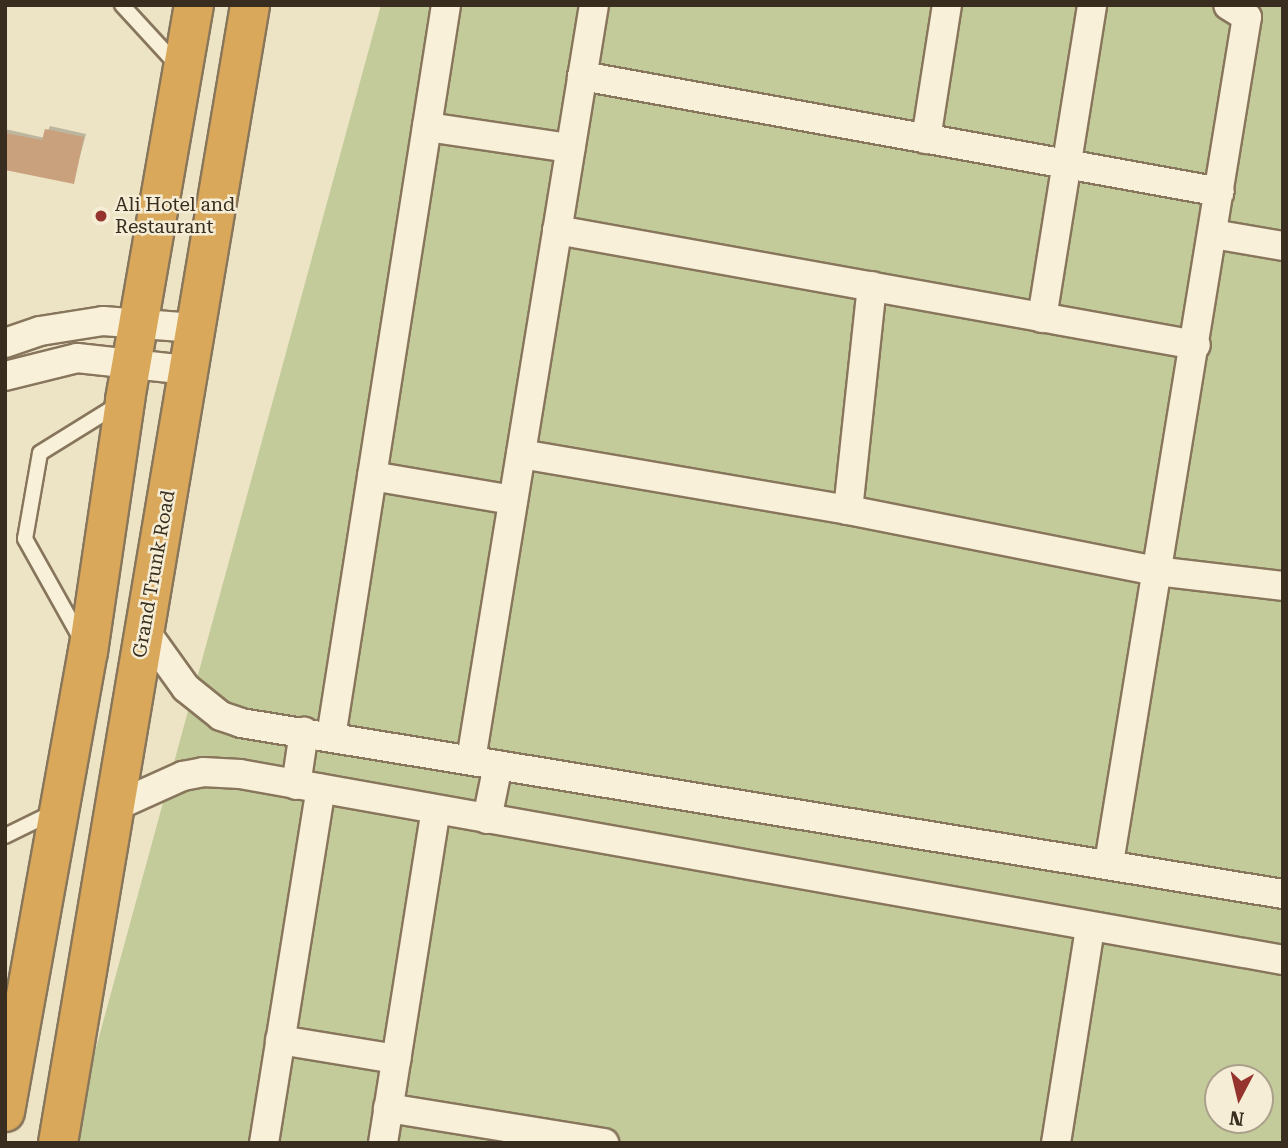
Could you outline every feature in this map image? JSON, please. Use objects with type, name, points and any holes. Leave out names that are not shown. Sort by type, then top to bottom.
[{"type":"highway","points":[[5,1112],[88,652],[125,400],[194,5]]},
{"type":"highway","name":"Grand Trunk Road","points":[[58,1143],[250,5]]},
{"type":"street","points":[[264,1143],[280,1040],[309,787],[372,476],[446,5]]},
{"type":"street","points":[[487,819],[484,762],[513,500],[594,5]]},
{"type":"street","points":[[926,139],[947,5]]},
{"type":"street","points":[[1042,317],[1092,5]]},
{"type":"street","points":[[1109,863],[1196,345],[1247,17],[1228,5]]},
{"type":"street","points":[[582,76],[1220,192]]},
{"type":"street","points":[[427,127],[570,148]]},
{"type":"street","points":[[557,230],[1196,345]]},
{"type":"street","points":[[1213,234],[1283,246]]},
{"type":"street","points":[[848,510],[872,286]]},
{"type":"street","points":[[5,343],[75,323],[140,321],[195,328]]},
{"type":"street","points":[[5,376],[77,358],[132,361],[188,370]]},
{"type":"street","points":[[521,454],[848,510],[1156,571],[1283,586]]},
{"type":"street","points":[[372,476],[513,500]]},
{"type":"street","points":[[145,631],[186,688],[220,716],[318,735],[1109,863],[1283,894]]},
{"type":"street","points":[[114,807],[203,772],[309,787],[1090,929],[1283,960]]},
{"type":"street","points":[[383,1143],[436,810]]},
{"type":"street","points":[[1056,1143],[1090,929]]},
{"type":"street","points":[[280,1040],[396,1059]]},
{"type":"street","points":[[388,1108],[604,1143]]},
{"type":"lane","points":[[122,5],[183,72]]},
{"type":"lane","points":[[88,652],[25,539],[40,453],[125,400]]},
{"type":"lane","points":[[5,836],[60,809]]},
{"type":"green space","points":[[381,5],[1283,5],[1283,1143],[70,1143]]},
{"type":"building","points":[[45,129],[84,137],[74,184],[5,170],[5,133],[42,140]]},
{"type":"place","name":"Ali Hotel and Restaurant","points":[[101,216]]}]
